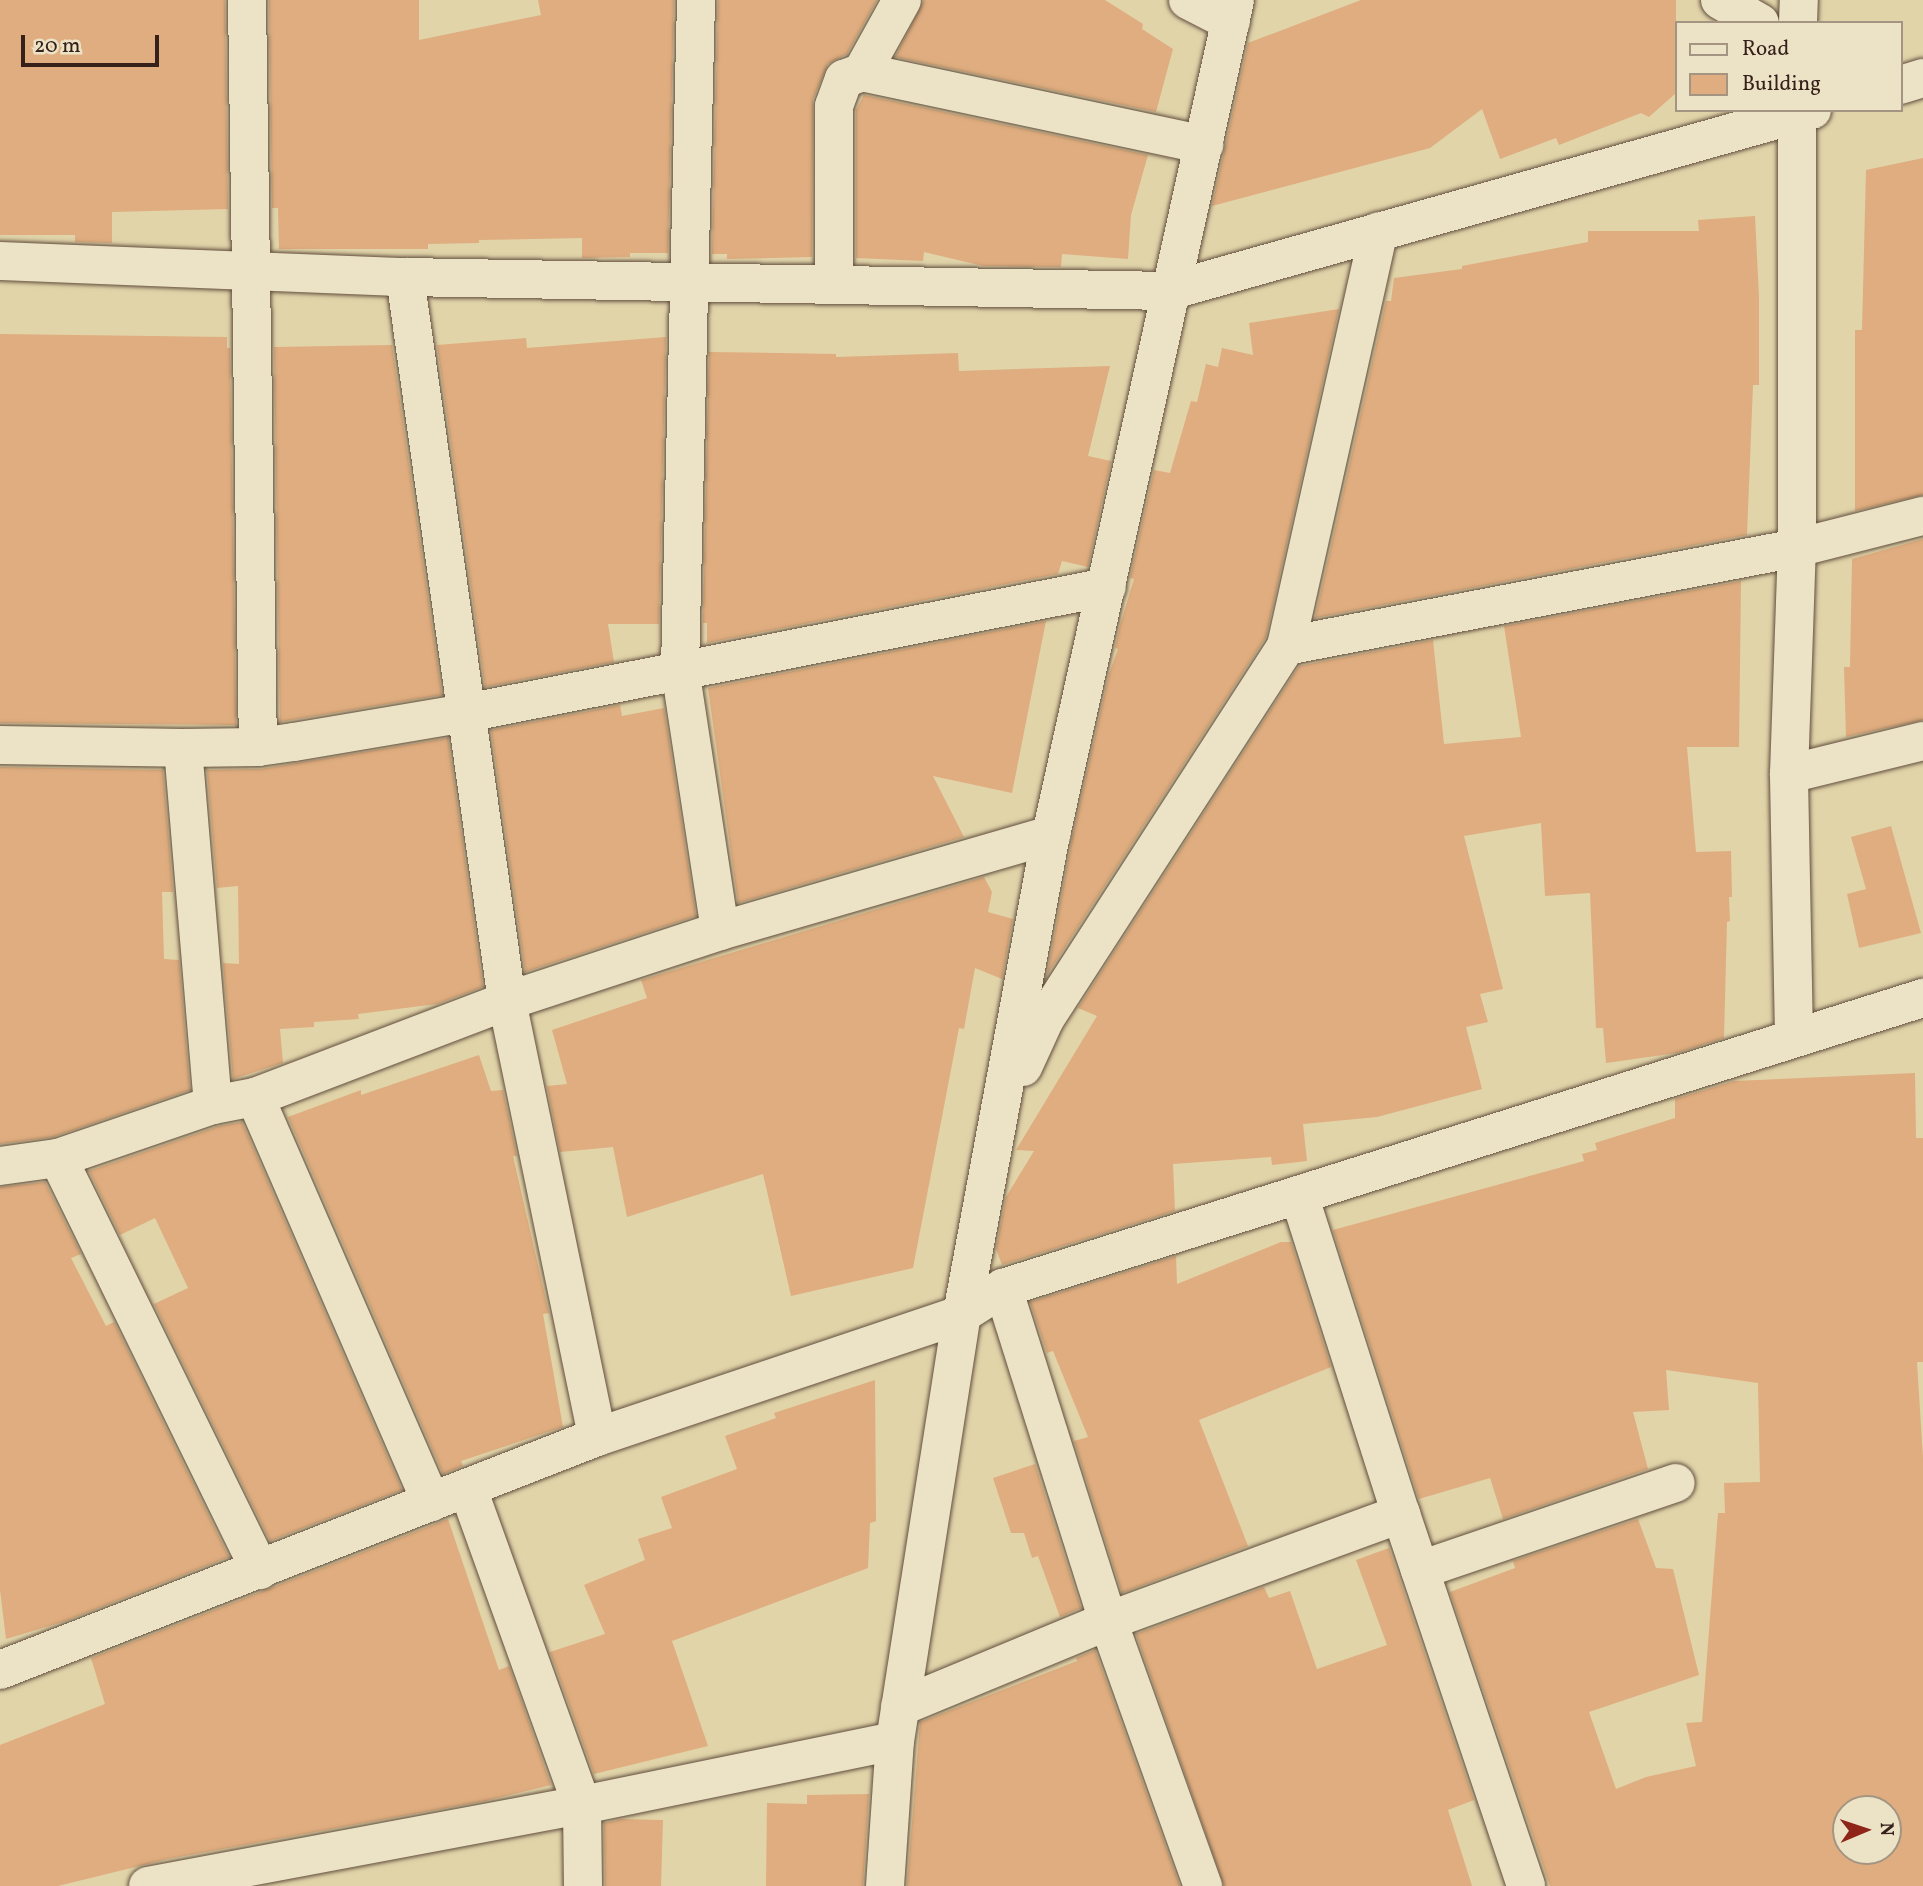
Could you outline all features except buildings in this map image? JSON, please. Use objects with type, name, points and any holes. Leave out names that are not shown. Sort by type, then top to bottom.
[{"type":"street","points":[[247,0],[258,747]]},
{"type":"street","points":[[696,0],[680,669],[720,931]]},
{"type":"street","points":[[862,72],[901,0]]},
{"type":"street","points":[[885,1886],[898,1724],[962,1314],[1051,835],[1107,587],[1169,291],[1233,11],[1188,0]]},
{"type":"street","points":[[1720,0],[1757,21]]},
{"type":"street","points":[[1798,21],[1800,0]]},
{"type":"street","points":[[834,285],[834,106],[844,79],[862,72],[1203,145]]},
{"type":"street","points":[[1902,84],[1923,78]]},
{"type":"street","points":[[0,261],[405,277],[1169,291],[1802,112],[1797,548],[1789,774],[1794,1037]]},
{"type":"street","points":[[999,1119],[1045,1019],[1286,646],[1378,230]]},
{"type":"street","points":[[405,277],[507,1001],[597,1437]]},
{"type":"street","points":[[1286,646],[1797,548],[1923,516]]},
{"type":"street","points":[[0,745],[258,747],[466,713],[1107,587]]},
{"type":"street","points":[[1789,774],[1923,740]]},
{"type":"street","points":[[183,748],[213,1105]]},
{"type":"street","points":[[0,1166],[58,1158],[213,1105],[255,1097],[507,1001],[720,931],[1051,835]]},
{"type":"street","points":[[0,1670],[597,1437],[962,1314],[1003,1288],[1923,998]]},
{"type":"street","points":[[255,1097],[431,1502]]},
{"type":"street","points":[[58,1158],[260,1570]]},
{"type":"street","points":[[1299,1195],[1401,1514],[1527,1886]]},
{"type":"street","points":[[1003,1288],[1108,1621],[1203,1886]]},
{"type":"street","points":[[1420,1570],[1676,1483]]},
{"type":"street","points":[[468,1489],[582,1805],[583,1886]]},
{"type":"street","points":[[148,1886],[582,1805],[898,1724],[1108,1621],[1401,1514]]}]
